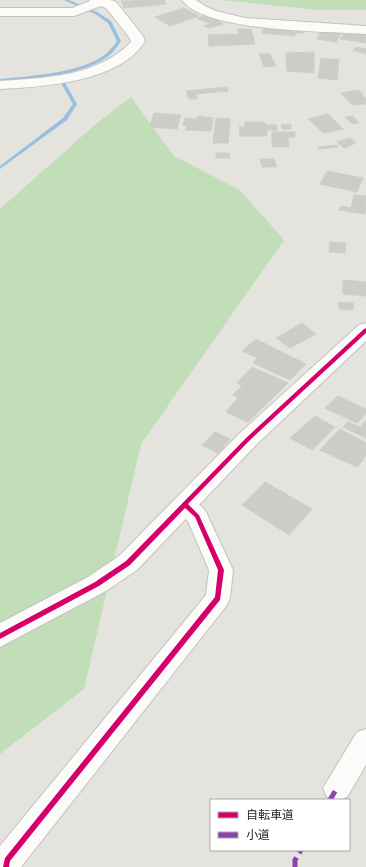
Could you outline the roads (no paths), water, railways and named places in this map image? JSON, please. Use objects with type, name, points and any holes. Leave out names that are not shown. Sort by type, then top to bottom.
[{"type":"street","points":[[48,0],[91,5]]},
{"type":"street","points":[[188,0],[200,9],[212,14],[245,22],[366,30]]},
{"type":"street","points":[[0,12],[91,5],[111,5],[136,36],[138,41],[135,47],[107,66],[86,75],[61,80],[0,85]]},
{"type":"street","points":[[0,636],[97,584],[128,563],[248,438],[366,330]]},
{"type":"street","points":[[6,867],[7,860],[218,598],[221,570],[197,516],[185,505]]},
{"type":"street","points":[[337,788],[366,741]]},
{"type":"waterway","points":[[0,80],[66,72],[98,61],[111,52],[119,41],[110,22],[96,13],[66,0]]},
{"type":"waterway","points":[[0,168],[65,119],[75,104],[59,76]]}]
